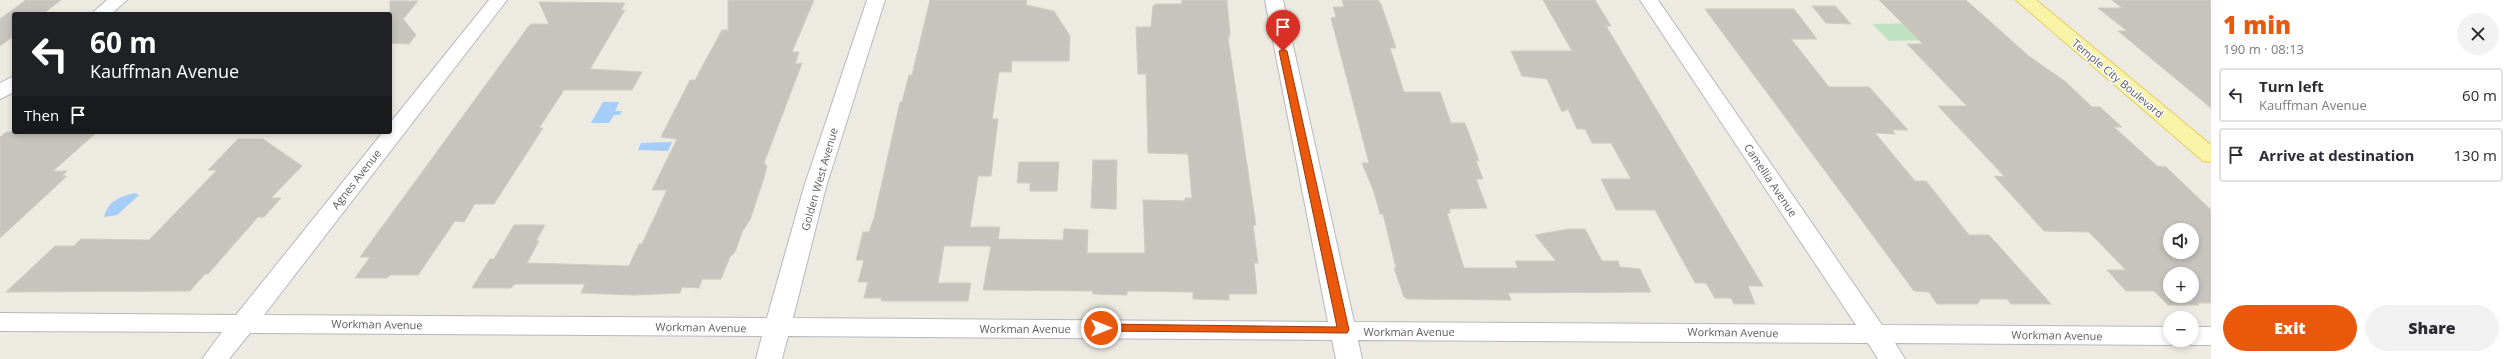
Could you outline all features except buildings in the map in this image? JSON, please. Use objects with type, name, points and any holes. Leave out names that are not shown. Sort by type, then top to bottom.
[{"type":"main road","name":"Temple City Boulevard","points":[[2026,0],[2211,156]]},
{"type":"street","points":[[103,12],[118,0]]},
{"type":"street","name":"Agnes Avenue","points":[[215,359],[498,0]]},
{"type":"street","name":"Golden West Avenue","points":[[768,359],[778,328],[815,187],[876,0]]},
{"type":"street","points":[[1274,0],[1283,51],[1349,359]]},
{"type":"street","name":"Camellia Avenue","points":[[1650,0],[1892,359]]},
{"type":"street","points":[[0,93],[12,84]]},
{"type":"street","name":"Workman Avenue","points":[[0,322],[2163,336]]},
{"type":"street","points":[[2199,336],[2211,336]]},
{"type":"green space","points":[[1937,23],[1928,40],[1889,41],[1872,24]]},
{"type":"water","points":[[603,102],[619,102],[615,111],[622,111],[620,115],[614,115],[609,123],[591,123]]},
{"type":"water","points":[[672,142],[668,151],[638,150],[641,143]]},
{"type":"water","points":[[135,193],[139,195],[117,215],[104,217],[110,204],[123,196]]},
{"type":"route","points":[[1101,328],[1343,330],[1283,51]]}]
